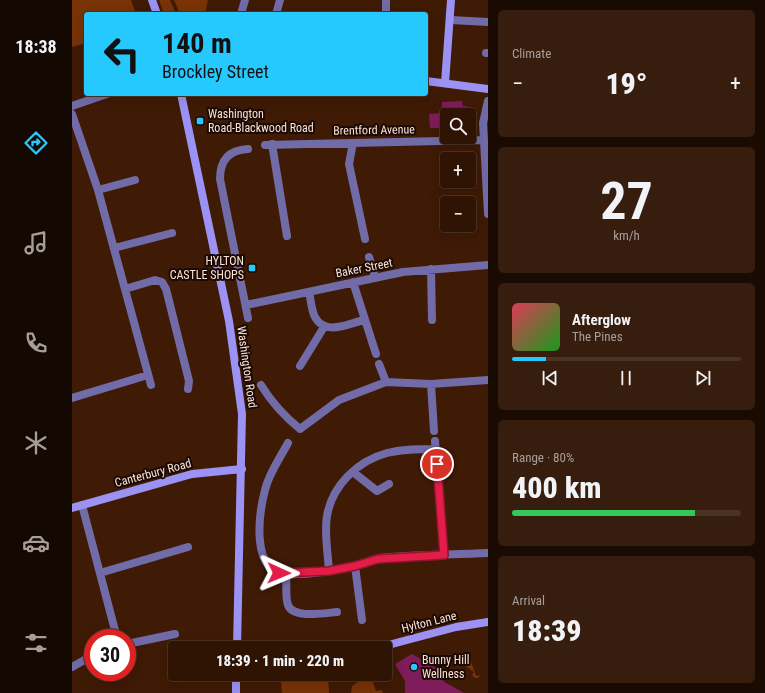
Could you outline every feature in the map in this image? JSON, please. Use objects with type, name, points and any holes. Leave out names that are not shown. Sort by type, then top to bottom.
[{"type":"street","points":[[152,0],[156,12]]},
{"type":"street","points":[[242,12],[245,0]]},
{"type":"street","points":[[277,12],[280,0]]},
{"type":"street","points":[[386,0],[386,12]]},
{"type":"street","points":[[445,83],[451,20],[451,0]]},
{"type":"street","points":[[451,20],[488,22]]},
{"type":"street","points":[[428,81],[488,89]]},
{"type":"street","points":[[72,106],[101,96]]},
{"type":"street","name":"Washington Road","points":[[181,96],[229,321],[242,414],[237,641]]},
{"type":"street","points":[[488,101],[484,123],[488,214]]},
{"type":"street","points":[[72,114],[98,190],[151,385]]},
{"type":"street","name":"Brentford Avenue","points":[[287,236],[268,145],[484,140]]},
{"type":"street","points":[[353,143],[349,164],[365,239]]},
{"type":"street","points":[[248,149],[238,150],[229,155],[220,167],[220,179],[248,318]]},
{"type":"street","points":[[98,190],[135,180]]},
{"type":"street","points":[[114,248],[172,232]]},
{"type":"street","points":[[369,257],[375,277]]},
{"type":"street","name":"Baker Street","points":[[246,305],[375,277],[432,269],[488,265]]},
{"type":"street","points":[[432,269],[432,320]]},
{"type":"street","points":[[125,289],[155,280],[162,282],[166,289],[189,381],[188,390]]},
{"type":"street","points":[[353,282],[376,354]]},
{"type":"street","points":[[309,292],[315,317],[324,327],[334,328],[364,320]]},
{"type":"street","points":[[300,366],[324,327]]},
{"type":"street","points":[[379,364],[386,382]]},
{"type":"street","points":[[72,398],[148,375]]},
{"type":"street","points":[[262,385],[273,404],[287,419],[300,429],[339,400],[386,382],[431,384],[488,380]]},
{"type":"street","points":[[431,384],[434,431]]},
{"type":"street","points":[[288,444],[275,466],[265,489],[261,517],[260,539],[262,556],[272,570],[286,574],[329,571],[355,566],[378,559],[488,553]]},
{"type":"street","points":[[329,571],[326,518],[331,498],[340,482],[352,472],[386,453],[435,445],[444,555]]},
{"type":"street","name":"Canterbury Road","points":[[72,508],[192,474],[242,469]]},
{"type":"street","points":[[352,472],[377,491],[389,484]]},
{"type":"street","points":[[82,505],[115,629]]},
{"type":"street","points":[[100,573],[188,547]]},
{"type":"street","points":[[355,566],[362,620]]},
{"type":"street","points":[[286,574],[288,605],[292,612],[298,614],[337,612]]},
{"type":"street","name":"Hylton Lane","points":[[392,644],[456,627],[488,622]]},
{"type":"street","points":[[136,642],[175,634]]},
{"type":"street","points":[[72,667],[84,660]]},
{"type":"street","points":[[236,681],[236,693]]},
{"type":"shaded area","points":[[72,0],[131,0],[135,12],[84,12],[84,44],[72,47]]},
{"type":"shaded area","points":[[159,0],[170,0],[175,12],[163,12]]},
{"type":"shaded area","points":[[174,0],[208,0],[205,12],[179,12]]},
{"type":"shaded area","points":[[468,653],[476,676],[480,675],[478,678],[475,678],[472,675],[474,672],[460,662],[457,667],[458,661]]},
{"type":"shaded area","points":[[281,681],[328,681],[329,693],[282,693]]},
{"type":"shaded area","points":[[360,681],[372,681],[376,691],[382,690],[383,693],[351,693],[352,686]]},
{"type":"building","points":[[462,101],[463,106],[467,106],[467,108],[442,108],[442,102]]},
{"type":"building","points":[[440,113],[440,128],[430,128],[429,114]]},
{"type":"building","points":[[412,654],[445,673],[443,681],[464,693],[405,693],[405,681],[395,664]]},
{"type":"place","name":"Washington Road-Blackwood Road","points":[[200,121]]},
{"type":"place","name":"HYLTON CASTLE SHOPS","points":[[252,268]]},
{"type":"place","name":"Bunny Hill Wellness","points":[[414,667]]},
{"type":"route","points":[[279,573],[286,574],[329,571],[355,566],[378,559],[444,555],[437,464]]}]
